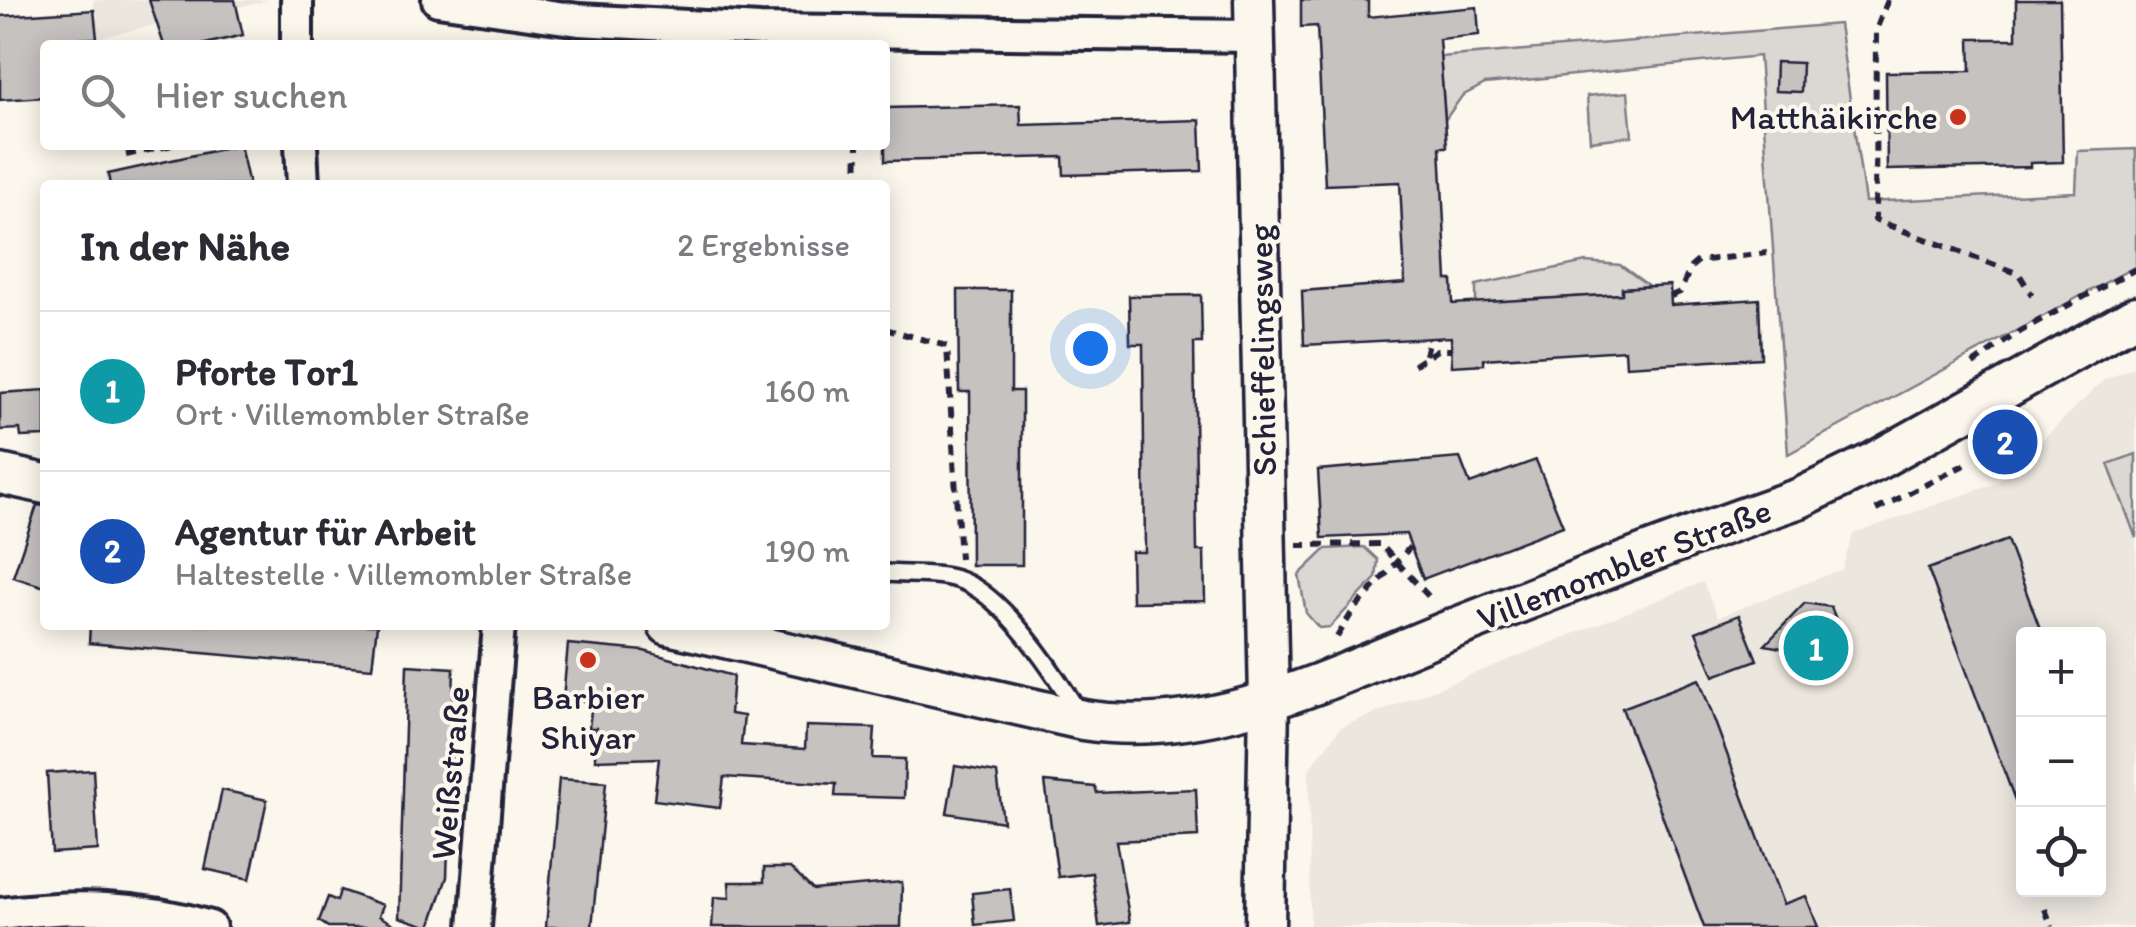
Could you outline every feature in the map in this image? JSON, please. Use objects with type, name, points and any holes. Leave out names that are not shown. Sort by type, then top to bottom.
[{"type":"street","points":[[296,40],[297,0]]},
{"type":"street","points":[[438,0],[578,20],[760,30],[1255,18]]},
{"type":"street","name":"Schieffelingsweg","points":[[1255,18],[1270,700],[1265,927]]},
{"type":"street","points":[[301,150],[303,180]]},
{"type":"street","name":"Villemombler Straße","points":[[690,630],[1082,720],[1126,727],[1173,724],[1270,700],[1800,498],[1874,462],[2136,316]]},
{"type":"street","points":[[0,474],[40,483]]},
{"type":"street","name":"Weißstraße","points":[[475,927],[498,630]]},
{"type":"street","points":[[0,914],[69,905],[160,911],[210,927]]},
{"type":"lane","points":[[890,574],[961,580],[987,597],[1052,669],[1082,720]]},
{"type":"path","points":[[1888,0],[1876,30],[1875,220],[2020,274],[2032,295]]},
{"type":"path","points":[[126,154],[147,150]]},
{"type":"path","points":[[857,180],[858,150]]},
{"type":"path","points":[[1671,296],[1680,292],[1691,267],[1698,261],[1767,253]]},
{"type":"path","points":[[890,330],[947,346],[961,580]]},
{"type":"path","points":[[1425,356],[1429,338]]},
{"type":"path","points":[[1414,365],[1425,356],[1451,350]]},
{"type":"path","points":[[1876,510],[1966,464]]},
{"type":"path","points":[[1328,543],[1380,544],[1431,599]]},
{"type":"path","points":[[1337,637],[1345,620],[1393,561],[1410,547]]},
{"type":"path","points":[[2046,909],[2052,927]]},
{"type":"shaded area","points":[[93,0],[270,0],[97,38]]},
{"type":"shaded area","points":[[1839,24],[1865,202],[2076,192],[2078,151],[2136,149],[2136,266],[1788,454],[1759,56],[1485,84],[1462,96],[1445,120],[1440,57]]},
{"type":"shaded area","points":[[1628,92],[1632,136],[1590,141],[1587,96]]},
{"type":"shaded area","points":[[1586,262],[1620,265],[1649,286],[1622,288],[1622,294],[1476,303],[1476,285]]},
{"type":"shaded area","points":[[2136,367],[2136,927],[1310,927],[1309,769],[1341,727],[1703,582],[1718,617],[1842,569],[1853,534],[1997,483],[2104,380]]},
{"type":"shaded area","points":[[2136,454],[2136,538],[2108,464]]},
{"type":"shaded area","points":[[1364,547],[1378,560],[1376,578],[1330,627],[1319,628],[1306,613],[1299,575],[1326,549]]},
{"type":"building","points":[[149,0],[235,0],[243,35],[222,40],[162,40]]},
{"type":"building","points":[[1301,0],[1368,0],[1368,17],[1477,7],[1479,35],[1439,39],[1447,147],[1440,147],[1447,280],[1452,280],[1453,304],[1622,294],[1622,288],[1670,285],[1671,305],[1759,299],[1761,358],[1626,366],[1625,350],[1484,359],[1484,364],[1452,366],[1451,337],[1304,345],[1302,291],[1405,283],[1400,182],[1325,185],[1317,26],[1301,27]]},
{"type":"building","name":"Matthäikirche","points":[[2016,0],[2060,0],[2063,162],[2030,163],[2030,167],[1887,170],[1886,72],[1971,71],[1970,39],[2016,39]]},
{"type":"building","points":[[94,10],[97,38],[40,40],[40,97],[0,100],[0,16]]},
{"type":"building","points":[[1776,62],[1802,63],[1801,92],[1775,91]]},
{"type":"building","points":[[1020,105],[1021,125],[1200,120],[1202,171],[1064,175],[1063,157],[885,161],[885,150],[890,150],[890,108]]},
{"type":"building","points":[[217,150],[241,150],[248,180],[109,180],[108,174]]},
{"type":"building","points":[[958,290],[1011,290],[1011,391],[1022,391],[1022,565],[971,565],[970,392],[959,392]]},
{"type":"building","points":[[1201,295],[1202,343],[1194,343],[1197,551],[1204,551],[1205,601],[1132,602],[1131,552],[1145,552],[1143,344],[1130,344],[1129,296]]},
{"type":"building","points":[[40,390],[40,436],[21,437],[20,429],[0,430],[0,393]]},
{"type":"building","points":[[1460,458],[1470,484],[1536,460],[1563,526],[1423,579],[1406,534],[1322,538],[1318,470]]},
{"type":"building","points":[[37,505],[40,505],[40,585],[13,577]]},
{"type":"building","points":[[2007,540],[2039,627],[2016,627],[2016,803],[1928,569]]},
{"type":"building","points":[[1805,603],[1831,607],[1842,635],[1826,656],[1765,645]]},
{"type":"building","points":[[1739,615],[1757,660],[1714,676],[1696,632]]},
{"type":"building","points":[[90,630],[376,630],[372,668],[89,643]]},
{"type":"building","points":[[568,644],[644,651],[733,676],[730,714],[744,716],[741,745],[805,749],[806,726],[875,728],[873,758],[905,759],[904,798],[835,796],[836,784],[724,777],[720,808],[654,800],[659,758],[595,760],[596,728],[589,728],[592,702],[563,699]]},
{"type":"building","points":[[407,665],[454,668],[447,877],[430,927],[399,917]]},
{"type":"building","points":[[1699,679],[1783,904],[1806,896],[1818,927],[1704,927],[1622,708]]},
{"type":"building","points":[[955,766],[997,773],[1003,822],[947,813]]},
{"type":"building","points":[[93,770],[98,850],[52,853],[47,773]]},
{"type":"building","points":[[559,779],[606,782],[592,927],[546,927]]},
{"type":"building","points":[[1045,782],[1095,787],[1097,793],[1196,789],[1198,837],[1116,841],[1130,922],[1099,926],[1092,873],[1058,877]]},
{"type":"building","points":[[222,790],[267,800],[250,879],[205,869]]},
{"type":"building","points":[[764,868],[790,868],[813,890],[902,882],[901,927],[712,927],[714,897],[730,898],[729,882],[764,882]]},
{"type":"building","points":[[1010,889],[1014,921],[975,925],[972,893]]},
{"type":"building","points":[[340,890],[383,905],[379,916],[399,927],[328,927],[319,921],[328,897],[337,901]]},
{"type":"place","name":"Matthäikirche","points":[[1958,117]]},
{"type":"place","name":"Agentur für Arbeit","points":[[2005,442]]},
{"type":"place","name":"Pforte Tor1","points":[[1816,648]]},
{"type":"place","name":"Barbier Shiyar","points":[[588,660]]}]
